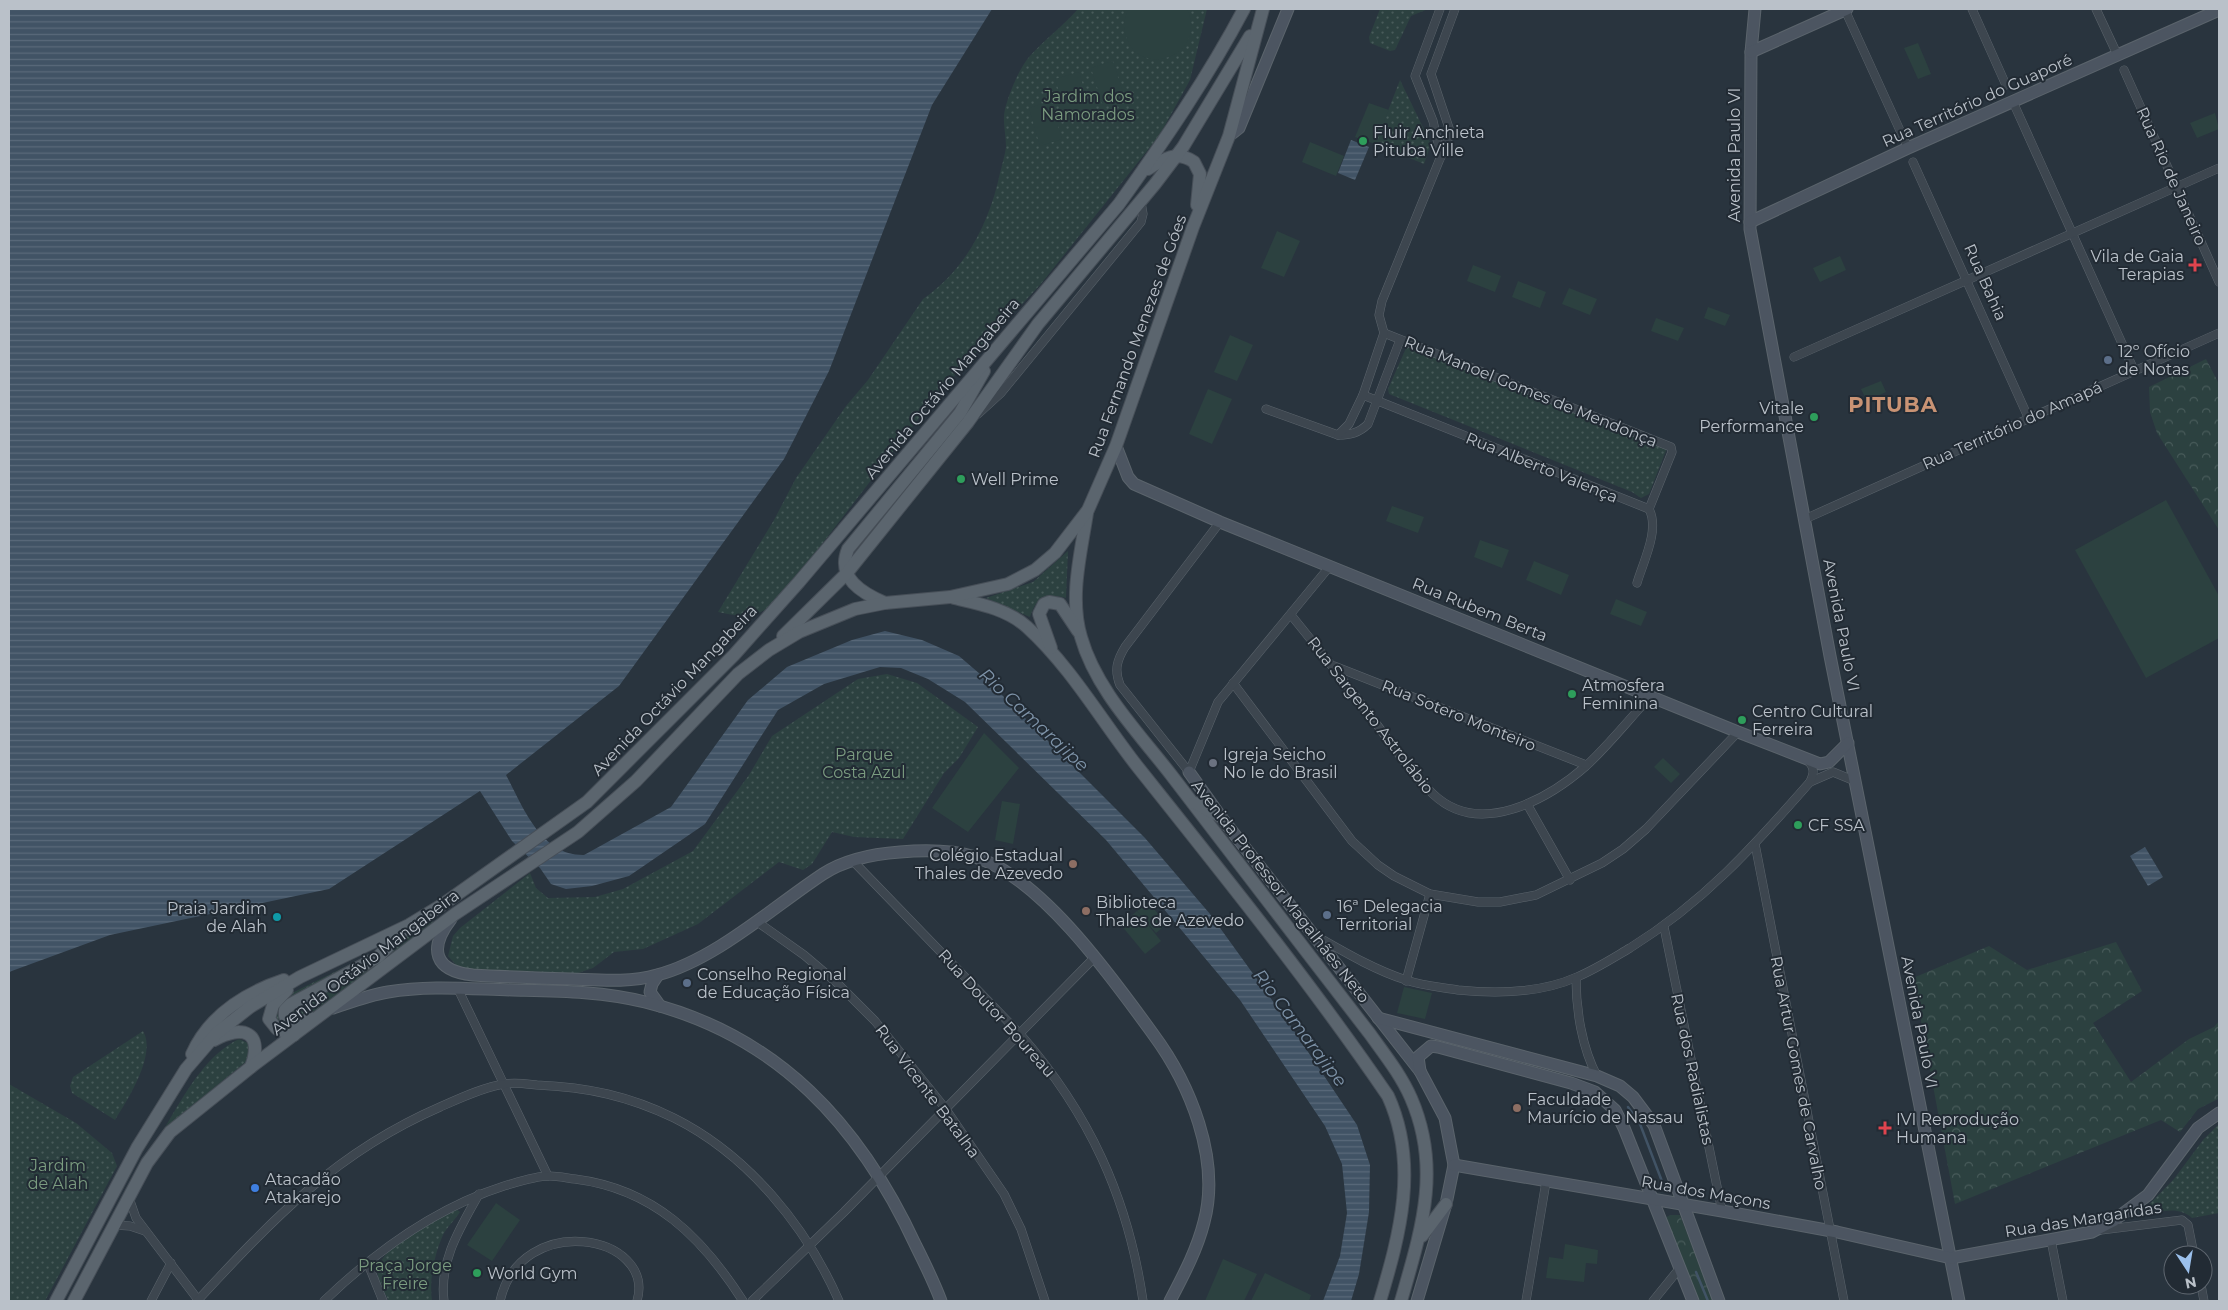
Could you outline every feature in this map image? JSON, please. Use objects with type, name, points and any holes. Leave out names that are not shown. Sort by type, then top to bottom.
[{"type":"main road","name":"Avenida Octávio Mangabeira","points":[[56,1301],[137,1148],[186,1069],[203,1049],[230,1021],[304,975],[408,925],[506,861],[567,817],[605,784],[734,655],[805,576],[1119,204],[1143,171],[1221,52],[1244,9]]},
{"type":"main road","name":"Rua Fernando Menezes de Góes","points":[[950,597],[991,589],[1035,570],[1055,553],[1088,510],[1116,446],[1193,227],[1229,136],[1257,24],[1263,9]]},
{"type":"main road","name":"Avenida Octávio Mangabeira","points":[[769,650],[846,574],[968,422],[1038,324],[1141,202],[1176,156],[1257,24]]},
{"type":"main road","points":[[1143,171],[1162,160],[1176,156],[1194,162],[1200,174],[1193,227]]},
{"type":"main road","points":[[885,603],[863,592],[846,574],[844,565],[848,548],[960,413],[994,351]]},
{"type":"main road","name":"Avenida Professor Magalhães Neto","points":[[1088,510],[1076,584],[1080,636],[1105,688],[1370,1034],[1394,1067],[1411,1097],[1422,1127],[1428,1165],[1425,1214],[1401,1301]]},
{"type":"main road","name":"Avenida Octávio Mangabeira","points":[[74,1301],[128,1196],[147,1164],[170,1132],[251,1067],[456,914],[578,832],[636,781],[738,674],[769,650],[799,632],[836,615],[885,603],[950,597]]},
{"type":"main road","points":[[950,597],[976,603],[1008,614],[1026,626],[1055,657],[1113,735],[1256,915],[1388,1096],[1401,1130],[1405,1167],[1405,1193],[1401,1224],[1380,1301]]},
{"type":"main road","points":[[1055,657],[1040,621],[1040,608],[1044,604],[1056,602],[1060,604],[1080,636]]},
{"type":"main road","points":[[1191,801],[1222,817]]},
{"type":"main road","points":[[406,951],[385,962],[303,1023],[296,1025],[288,1021],[285,1016],[285,1010],[291,1004],[378,957],[408,925]]},
{"type":"main road","points":[[294,1035],[277,1029],[272,1024],[269,1015],[273,1005],[304,975]]},
{"type":"main road","points":[[186,1069],[201,1037],[232,1004],[263,988],[304,975]]},
{"type":"main road","points":[[203,1049],[223,1035],[240,1032],[247,1034],[253,1038],[256,1049],[251,1067]]},
{"type":"main road","points":[[1419,1240],[1446,1204]]},
{"type":"street","points":[[1229,136],[1239,128],[1288,9]]},
{"type":"street","points":[[1440,9],[1416,69],[1416,81],[1433,121],[1441,158]]},
{"type":"street","points":[[1338,435],[1349,424],[1363,395],[1384,333],[1379,316],[1382,301],[1448,140],[1449,128],[1432,79],[1434,63],[1454,9]]},
{"type":"street","name":"Avenida Paulo VI","points":[[1755,9],[1751,52],[1750,222],[1848,743],[1960,1301]]},
{"type":"street","points":[[1751,52],[1846,9],[1908,148]]},
{"type":"street","points":[[1972,9],[2006,85]]},
{"type":"street","points":[[2096,9],[2117,54]]},
{"type":"street","name":"Rua Território do Guaporé","points":[[1750,222],[1908,148],[2219,10]]},
{"type":"street","name":"Rua Rio de Janeiro","points":[[2124,70],[2219,282]]},
{"type":"street","points":[[1416,81],[1432,79]]},
{"type":"street","points":[[2013,102],[2134,370]]},
{"type":"street","name":"Rua Bahia","points":[[1913,162],[1968,280],[2028,417]]},
{"type":"street","points":[[1794,357],[2219,168]]},
{"type":"street","name":"Rua Manoel Gomes de Mendonça","points":[[1384,333],[1671,447],[1672,452],[1649,509]]},
{"type":"street","name":"Rua Território do Amapá","points":[[1805,519],[2028,417],[2219,333]]},
{"type":"street","points":[[1266,409],[1338,435],[1349,435],[1363,429],[1368,424],[1378,400],[1400,340]]},
{"type":"street","name":"Rua Alberto Valença","points":[[1363,395],[1649,509]]},
{"type":"street","name":"Rua Rubem Berta","points":[[1116,446],[1128,477],[1134,484],[1220,522],[1820,764],[1829,762],[1848,743]]},
{"type":"street","points":[[1636,583],[1652,530],[1653,517],[1649,509]]},
{"type":"street","name":"Avenida Professor Magalhães Neto","points":[[1220,522],[1125,647],[1117,662],[1117,677],[1120,685],[1190,772],[1222,817],[1420,1071],[1445,1118],[1454,1165],[1446,1204],[1417,1301]]},
{"type":"street","points":[[1190,772],[1213,713],[1233,683],[1330,566]]},
{"type":"street","name":"Rua Sargento Astrolábio","points":[[1291,615],[1332,665],[1414,774],[1434,795],[1446,804],[1463,812],[1481,815],[1500,814],[1527,804],[1556,788],[1586,765],[1651,696]]},
{"type":"street","name":"Rua Sotero Monteiro","points":[[1332,665],[1586,765]]},
{"type":"street","points":[[1233,683],[1352,840],[1378,865],[1394,876],[1430,894],[1478,902],[1500,902],[1536,895],[1570,880],[1623,849],[1646,829],[1738,732]]},
{"type":"street","points":[[1314,935],[1368,965],[1406,981],[1430,986],[1486,993],[1539,988],[1576,978],[1664,927],[1698,901],[1755,844],[1810,782],[1814,773],[1813,766],[1806,759]]},
{"type":"street","points":[[1810,782],[1833,772],[1856,781]]},
{"type":"street","points":[[1527,804],[1570,880]]},
{"type":"street","name":"Rua Artur Gomes de Carvalho","points":[[1755,844],[1844,1301]]},
{"type":"street","points":[[456,914],[440,936],[437,953],[444,966],[460,974],[610,980],[658,975],[705,954],[826,872],[852,860],[881,854],[916,851],[951,853],[977,858],[1013,875],[1042,897],[1094,958],[1162,1046],[1182,1082],[1207,1155],[1210,1186],[1205,1221],[1192,1258],[1170,1301]]},
{"type":"street","name":"Rua Doutor Boureau","points":[[852,860],[1020,1034],[1046,1064],[1071,1099],[1092,1136],[1108,1170],[1124,1213],[1143,1301]]},
{"type":"street","points":[[1406,981],[1430,894]]},
{"type":"street","name":"Rua Vicente Batalha","points":[[756,921],[804,955],[837,983],[875,1021],[945,1108],[1004,1194],[1021,1229],[1045,1301]]},
{"type":"street","name":"Rua dos Radialistas","points":[[1664,927],[1722,1211]]},
{"type":"street","points":[[752,1301],[811,1245],[1094,958]]},
{"type":"street","points":[[658,975],[650,992],[660,1006]]},
{"type":"street","points":[[1576,978],[1577,1001],[1586,1048],[1597,1076]]},
{"type":"street","points":[[329,1009],[387,992],[458,989],[563,992],[616,996],[660,1006],[694,1017],[734,1036],[767,1056],[802,1084],[839,1120],[879,1175],[901,1214],[941,1301]]},
{"type":"street","points":[[458,989],[548,1176]]},
{"type":"street","points":[[1378,1018],[1597,1076],[1620,1086],[1633,1097],[1654,1125],[1719,1301]]},
{"type":"street","points":[[1420,1071],[1418,1056],[1431,1046],[1438,1047],[1571,1083],[1595,1092],[1604,1099],[1618,1116],[1693,1301]]},
{"type":"street","points":[[128,1196],[136,1218],[198,1300],[289,1204],[365,1146],[413,1118],[455,1100],[504,1084],[568,1086],[595,1090],[650,1107],[710,1138],[749,1170],[811,1245],[839,1301]]},
{"type":"street","points":[[2092,1232],[2113,1222],[2139,1204],[2158,1183],[2198,1128],[2219,1113]]},
{"type":"street","name":"Rua dos Maçons","points":[[1454,1165],[1830,1231],[1951,1258]]},
{"type":"street","points":[[324,1301],[416,1226],[479,1194],[514,1183],[548,1176],[593,1182],[628,1192],[655,1205],[678,1222],[703,1247],[724,1272],[743,1301]]},
{"type":"street","points":[[1526,1301],[1546,1182]]},
{"type":"street","points":[[444,1301],[444,1275],[448,1254],[457,1232],[479,1194]]},
{"type":"street","name":"Rua das Margaridas","points":[[1951,1258],[2092,1232],[2182,1220],[2188,1225],[2192,1245]]},
{"type":"street","points":[[114,1225],[130,1226],[147,1232]]},
{"type":"street","points":[[2051,1240],[2064,1301]]},
{"type":"street","points":[[500,1301],[505,1284],[522,1260],[548,1246],[576,1242],[593,1243],[607,1247],[622,1256],[634,1269],[638,1283],[637,1301]]},
{"type":"street","points":[[151,1301],[171,1263]]},
{"type":"street","points":[[368,1264],[384,1301]]},
{"type":"street","points":[[1653,1301],[1679,1269]]},
{"type":"green space","name":"Jardim dos Namorados","points":[[1078,9],[1207,9],[1190,80],[1159,136],[1040,285],[939,392],[782,596],[767,609],[753,615],[737,616],[718,612],[774,520],[796,478],[846,406],[868,380],[923,299],[952,274],[974,244],[989,210],[1004,157],[1006,147],[1004,114],[1015,82],[1029,57]]},
{"type":"green space","points":[[1129,9],[1187,9],[1191,25],[1189,39],[1181,49],[1170,56],[1158,59],[1146,58],[1135,51],[1127,39],[1124,24]]},
{"type":"green space","points":[[1380,9],[1428,9],[1411,16],[1395,50],[1390,51],[1370,43],[1369,37]]},
{"type":"green space","points":[[1918,43],[1931,74],[1918,79],[1904,48]]},
{"type":"green space","points":[[1113,61],[1125,99],[1103,106],[1091,68]]},
{"type":"green space","points":[[1079,72],[1091,112],[1068,119],[1055,79]]},
{"type":"green space","points":[[1400,80],[1431,144],[1424,164],[1375,144]]},
{"type":"green space","points":[[1050,101],[1062,139],[1040,146],[1029,108]]},
{"type":"green space","points":[[1369,103],[1389,110],[1375,144],[1355,137]]},
{"type":"green space","points":[[2215,113],[2219,129],[2197,138],[2190,123]]},
{"type":"green space","points":[[1310,142],[1344,156],[1336,176],[1302,162]]},
{"type":"green space","points":[[1277,231],[1300,241],[1284,277],[1261,268]]},
{"type":"green space","points":[[1840,256],[1846,270],[1820,282],[1813,268]]},
{"type":"green space","points":[[1473,265],[1501,276],[1495,292],[1467,281]]},
{"type":"green space","points":[[1518,281],[1546,292],[1540,308],[1512,297]]},
{"type":"green space","points":[[1569,288],[1597,299],[1590,315],[1562,304]]},
{"type":"green space","points":[[1708,307],[1730,315],[1725,326],[1704,318]]},
{"type":"green space","points":[[1656,318],[1684,328],[1678,341],[1651,331]]},
{"type":"green space","points":[[1230,335],[1253,345],[1237,381],[1214,372]]},
{"type":"green space","points":[[1407,346],[1667,448],[1649,494],[1641,498],[1632,492],[1389,394],[1388,389]]},
{"type":"green space","points":[[2206,359],[2219,384],[2219,530],[2157,433],[2150,412],[2149,387]]},
{"type":"green space","points":[[1881,381],[1886,392],[1867,401],[1861,389]]},
{"type":"green space","points":[[1208,389],[1232,399],[1212,444],[1189,434]]},
{"type":"green space","points":[[2166,500],[2219,596],[2219,638],[2146,678],[2075,550]]},
{"type":"green space","points":[[1392,506],[1424,517],[1418,533],[1386,521]]},
{"type":"green space","points":[[1480,540],[1509,550],[1502,568],[1474,557]]},
{"type":"green space","points":[[1068,551],[1066,598],[1053,596],[1043,598],[1035,605],[1030,617],[986,598],[1033,582]]},
{"type":"green space","points":[[1534,561],[1569,575],[1561,595],[1526,580]]},
{"type":"green space","points":[[1616,599],[1647,612],[1641,626],[1610,614]]},
{"type":"green space","name":"Parque Costa Azul","points":[[887,674],[917,683],[978,727],[959,758],[944,773],[903,839],[854,837],[832,832],[812,864],[803,870],[779,862],[698,924],[643,949],[614,952],[593,968],[578,973],[470,970],[456,965],[448,956],[453,936],[460,928],[530,873],[536,888],[548,898],[595,897],[623,889],[693,851],[749,775],[772,736],[858,679]]},
{"type":"green space","points":[[984,733],[1019,768],[968,832],[932,808]]},
{"type":"green space","points":[[1663,758],[1680,774],[1671,783],[1654,767]]},
{"type":"green space","points":[[1002,801],[1020,804],[1013,844],[995,840]]},
{"type":"green space","points":[[1148,902],[1167,924],[1156,933],[1137,911]]},
{"type":"green space","points":[[1137,911],[1161,941],[1145,954],[1121,925]]},
{"type":"green space","points":[[431,920],[433,922],[297,1025],[284,1026],[275,1021],[279,1002],[288,995],[397,941]]},
{"type":"green space","points":[[2116,942],[2142,991],[2093,1023],[2131,1082],[2189,1039],[2214,1027],[2219,1021],[2218,1099],[2198,1109],[2180,1132],[2161,1120],[1955,1204],[1913,978],[1989,946],[2027,970]]},
{"type":"green space","points":[[1404,987],[1432,993],[1425,1019],[1397,1013]]},
{"type":"green space","points":[[143,1031],[146,1041],[144,1064],[133,1089],[115,1120],[72,1093],[70,1086],[73,1077]]},
{"type":"green space","points":[[239,1039],[248,1043],[251,1048],[248,1060],[164,1129],[205,1066],[227,1046]]},
{"type":"green space","name":"Jardim de Alah","points":[[9,1084],[76,1123],[112,1153],[117,1166],[45,1301],[9,1301]]},
{"type":"green space","points":[[2219,1124],[2219,1213],[2192,1218],[2180,1211],[2173,1210],[2137,1217],[2174,1179],[2203,1140]]},
{"type":"green space","points":[[496,1203],[520,1220],[492,1261],[467,1245]]},
{"type":"green space","name":"Praça Jorge Freire","points":[[456,1209],[460,1212],[443,1235],[437,1251],[431,1285],[432,1301],[389,1301],[378,1276],[379,1266],[385,1256],[407,1236]]},
{"type":"green space","points":[[1670,1215],[1680,1215],[1713,1301],[1696,1301],[1662,1220]]},
{"type":"green space","points":[[1565,1244],[1598,1250],[1597,1264],[1586,1263],[1584,1282],[1546,1278],[1549,1257],[1563,1259]]},
{"type":"green space","points":[[1223,1259],[1257,1274],[1244,1301],[1205,1301]]},
{"type":"green space","points":[[1265,1273],[1311,1295],[1309,1301],[1251,1301]]},
{"type":"water","points":[[9,9],[992,9],[932,105],[829,371],[784,459],[619,686],[506,775],[527,815],[545,839],[569,853],[584,855],[671,807],[748,700],[787,667],[852,640],[885,631],[922,640],[959,656],[987,680],[1145,838],[1210,914],[1290,1025],[1357,1125],[1370,1165],[1369,1212],[1359,1274],[1351,1301],[1323,1301],[1340,1256],[1347,1213],[1342,1164],[1325,1126],[1240,1000],[1106,840],[965,702],[928,679],[901,668],[880,667],[824,684],[778,710],[705,824],[629,876],[592,886],[566,889],[551,884],[540,868],[512,841],[480,791],[329,889],[110,935],[9,972]]},
{"type":"water","points":[[1351,140],[1369,147],[1355,180],[1338,173]]},
{"type":"water","points":[[2145,847],[2163,877],[2148,886],[2130,856]]},
{"type":"waterway","points":[[1628,1107],[1640,1124],[1663,1184]]},
{"type":"waterway","points":[[1696,1272],[1708,1301]]},
{"type":"place","name":"Fluir Anchieta Pituba Ville","points":[[1363,141]]},
{"type":"place","name":"Vila de Gaia Terapias","points":[[2195,265]]},
{"type":"place","name":"12º Ofício de Notas","points":[[2108,360]]},
{"type":"place","name":"Vitale Performance","points":[[1814,417]]},
{"type":"place","name":"Well Prime","points":[[961,479]]},
{"type":"place","name":"Atmosfera Feminina","points":[[1572,694]]},
{"type":"place","name":"Centro Cultural Ferreira","points":[[1742,720]]},
{"type":"place","name":"Igreja Seicho No Ie do Brasil","points":[[1213,763]]},
{"type":"place","name":"CF SSA","points":[[1798,825]]},
{"type":"place","name":"Colégio Estadual Thales de Azevedo","points":[[1073,864]]},
{"type":"place","name":"Biblioteca Thales de Azevedo","points":[[1086,911]]},
{"type":"place","name":"16ª Delegacia Territorial","points":[[1327,915]]},
{"type":"place","name":"Praia Jardim de Alah","points":[[277,917]]},
{"type":"place","name":"Conselho Regional de Educação Física","points":[[687,983]]},
{"type":"place","name":"Faculdade Maurício de Nassau","points":[[1517,1108]]},
{"type":"place","name":"IVI Reprodução Humana","points":[[1885,1128]]},
{"type":"place","name":"Atacadão Atakarejo","points":[[255,1188]]},
{"type":"place","name":"World Gym","points":[[477,1273]]},
{"type":"district","name":"PITUBA","points":[[1893,405]]},
{"type":"water label","name":"Rio Camarajipe","points":[[1034,720]]},
{"type":"water label","name":"Rio Camarajipe","points":[[1300,1028]]}]
